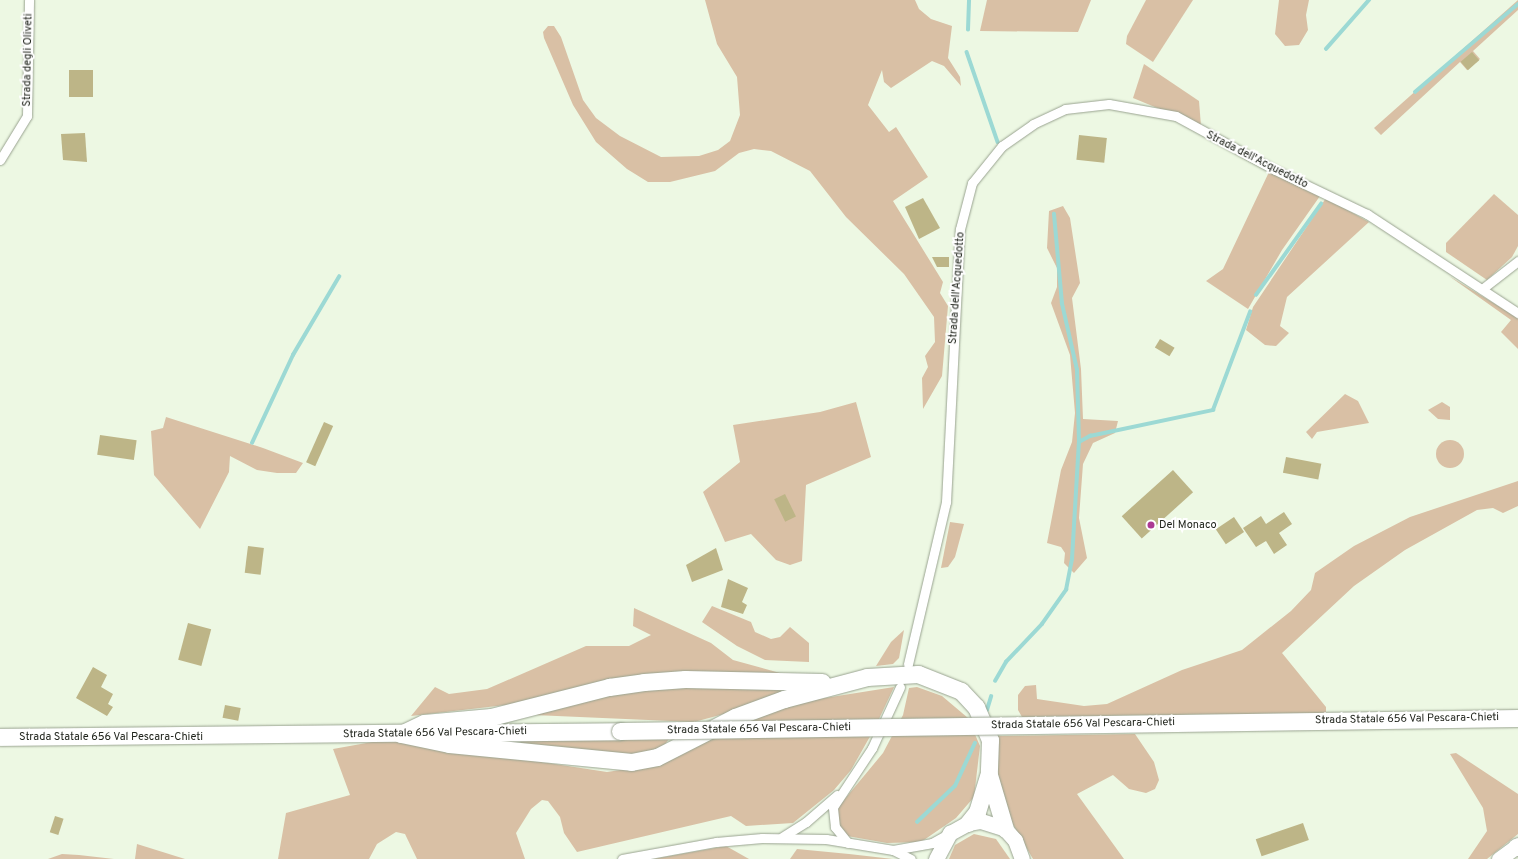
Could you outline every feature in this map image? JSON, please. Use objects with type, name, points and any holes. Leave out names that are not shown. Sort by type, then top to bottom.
[{"type":"highway","points":[[401,734],[424,723],[491,717],[609,687],[644,682],[685,679],[838,683],[918,674],[961,691],[976,707],[990,740],[989,775],[977,812],[968,823]]},
{"type":"highway","points":[[401,734],[449,744],[631,762],[658,757],[735,717],[838,683]]},
{"type":"highway","name":"Strada Statale 656 Val Pescara-Chieti","points":[[0,738],[401,734],[1518,718]]},
{"type":"highway","points":[[989,775],[1005,829]]},
{"type":"main road","points":[[936,859],[950,833],[968,823],[987,822],[1005,829],[1015,840],[1022,859]]},
{"type":"main road","points":[[1499,859],[1517,846]]},
{"type":"street","name":"Strada degli Oliveti","points":[[0,160],[27,116],[30,0]]},
{"type":"street","name":"Strada dell'Acquedotto","points":[[908,664],[946,502],[960,229],[972,183],[1002,146],[1033,124],[1065,109],[1108,104],[1176,116],[1275,170],[1367,214],[1518,313]]},
{"type":"street","points":[[1482,289],[1518,261]]},
{"type":"street","points":[[848,843],[838,832],[833,818],[835,803],[872,748],[900,687]]},
{"type":"street","points":[[782,837],[806,822],[843,790]]},
{"type":"street","points":[[893,850],[932,843],[950,833]]},
{"type":"street","points":[[622,859],[716,842],[782,837],[848,843],[893,850],[911,859]]},
{"type":"shaded area","points":[[705,0],[915,0],[919,9],[931,19],[952,26],[948,58],[960,77],[961,86],[944,66],[932,61],[891,88],[884,82],[882,70],[868,105],[889,132],[896,127],[928,177],[893,201],[943,282],[940,293],[948,306],[942,376],[923,409],[922,378],[928,367],[925,356],[935,342],[934,317],[904,274],[846,217],[810,171],[771,151],[754,149],[739,153],[715,171],[670,182],[648,182],[627,169],[596,142],[573,105],[544,38],[543,32],[548,26],[554,26],[561,37],[583,100],[596,118],[620,136],[661,157],[699,156],[718,150],[730,141],[740,115],[737,77],[717,44]]},
{"type":"shaded area","points":[[987,0],[1091,0],[1078,32],[980,31]]},
{"type":"shaded area","points":[[1146,0],[1193,0],[1153,62],[1126,44],[1127,36]]},
{"type":"shaded area","points":[[1279,0],[1309,0],[1306,15],[1308,30],[1299,45],[1285,46],[1275,34]]},
{"type":"shaded area","points":[[1518,0],[1518,10],[1473,51],[1480,59],[1467,70],[1460,62],[1381,135],[1374,128]]},
{"type":"shaded area","points":[[1144,64],[1199,101],[1201,126],[1133,98]]},
{"type":"shaded area","points":[[1269,172],[1320,196],[1282,250],[1248,309],[1206,281],[1223,269]]},
{"type":"shaded area","points":[[1494,194],[1518,215],[1518,246],[1512,257],[1487,280],[1446,252],[1446,243]]},
{"type":"shaded area","points":[[1326,198],[1369,222],[1287,297],[1280,326],[1289,333],[1276,346],[1265,345],[1246,330],[1253,307]]},
{"type":"shaded area","points":[[1063,206],[1070,218],[1080,283],[1072,298],[1081,369],[1083,419],[1118,421],[1115,433],[1093,443],[1083,464],[1079,518],[1087,558],[1074,573],[1064,563],[1065,553],[1061,547],[1047,543],[1061,470],[1072,442],[1075,413],[1070,355],[1051,303],[1057,287],[1057,268],[1047,248],[1049,211]]},
{"type":"shaded area","points":[[1449,276],[1518,318],[1518,349],[1501,332],[1511,320]]},
{"type":"shaded area","points":[[1345,394],[1358,401],[1369,423],[1317,432],[1312,439],[1306,432]]},
{"type":"shaded area","points":[[856,402],[871,457],[806,485],[802,561],[790,565],[776,560],[751,534],[725,542],[703,492],[740,462],[733,425],[820,412]]},
{"type":"shaded area","points":[[1442,402],[1450,407],[1450,420],[1438,419],[1428,410]]},
{"type":"shaded area","points":[[166,417],[263,448],[303,463],[296,473],[277,473],[257,470],[230,456],[229,472],[200,529],[154,475],[151,431],[163,428]]},
{"type":"shaded area","points":[[1450,440],[1460,444],[1464,454],[1460,464],[1450,468],[1440,464],[1436,454],[1440,444]]},
{"type":"shaded area","points":[[1518,481],[1518,506],[1503,513],[1493,508],[1477,510],[1405,550],[1354,586],[1282,653],[1326,707],[1326,713],[1022,717],[1018,710],[1018,695],[1025,686],[1036,685],[1037,699],[1084,706],[1107,704],[1182,670],[1242,650],[1291,611],[1311,590],[1315,573],[1354,546],[1410,517]]},
{"type":"shaded area","points":[[950,522],[964,524],[955,557],[948,567],[941,568]]},
{"type":"shaded area","points":[[712,606],[751,622],[755,632],[771,639],[780,637],[790,627],[809,643],[809,662],[765,660],[737,646],[702,622]]},
{"type":"shaded area","points":[[634,608],[711,643],[733,660],[780,673],[411,716],[435,687],[449,694],[487,689],[586,646],[629,646],[651,635],[633,626]]},
{"type":"shaded area","points":[[904,630],[899,658],[893,664],[876,666],[891,642]]},
{"type":"shaded area","points":[[649,686],[805,686],[750,707],[694,722],[534,715],[561,704]]},
{"type":"shaded area","points":[[894,687],[879,719],[737,722],[806,701]]},
{"type":"shaded area","points":[[917,687],[942,696],[968,718],[980,746],[974,797],[956,818],[921,842],[887,843],[847,836],[840,829],[836,817],[839,806],[883,753],[903,715],[909,688]]},
{"type":"shaded area","points":[[872,733],[851,770],[834,790],[793,823],[746,826],[731,816],[577,852],[564,833],[560,817],[548,801],[542,800],[531,809],[516,833],[525,859],[417,859],[405,834],[396,832],[377,844],[369,859],[278,859],[286,813],[350,795],[333,749],[372,742],[411,742],[607,772],[661,764],[703,736]]},
{"type":"shaded area","points":[[1135,734],[1154,762],[1159,780],[1155,789],[1146,793],[1129,789],[1113,775],[1077,794],[1124,859],[1033,859],[1004,809],[997,770],[998,736]]},
{"type":"shaded area","points":[[671,736],[664,746],[643,755],[522,745],[520,741],[522,738]]},
{"type":"shaded area","points":[[1456,753],[1518,794],[1518,834],[1487,859],[1468,859],[1487,831],[1483,808],[1450,754]]},
{"type":"shaded area","points":[[974,834],[996,839],[1010,859],[949,859],[955,845]]},
{"type":"shaded area","points":[[137,844],[185,859],[135,859]]},
{"type":"shaded area","points":[[726,846],[749,859],[653,859]]},
{"type":"shaded area","points":[[797,849],[849,854],[893,859],[790,859]]},
{"type":"shaded area","points":[[62,854],[79,855],[114,859],[48,859]]},
{"type":"building","points":[[1472,52],[1479,60],[1468,70],[1461,62]]},
{"type":"building","points":[[69,70],[93,70],[93,97],[69,97]]},
{"type":"building","points":[[85,133],[87,162],[63,160],[61,134]]},
{"type":"building","points":[[1079,135],[1107,138],[1104,163],[1076,160]]},
{"type":"building","points":[[923,198],[940,228],[919,239],[905,207]]},
{"type":"building","points":[[932,257],[949,257],[949,267],[937,267]]},
{"type":"building","points":[[1160,339],[1175,348],[1169,356],[1155,348]]},
{"type":"building","points":[[324,422],[333,426],[315,466],[306,462]]},
{"type":"building","points":[[100,435],[137,440],[134,460],[97,455]]},
{"type":"building","points":[[1286,457],[1321,464],[1318,480],[1283,473]]},
{"type":"building","points":[[1173,470],[1193,492],[1142,538],[1122,516]]},
{"type":"building","points":[[785,494],[796,516],[785,522],[774,499]]},
{"type":"building","points":[[1284,512],[1292,524],[1279,533],[1287,545],[1274,554],[1266,541],[1256,547],[1243,528],[1261,516],[1266,524]]},
{"type":"building","points":[[1234,517],[1244,532],[1226,544],[1216,529]]},
{"type":"building","points":[[248,546],[264,548],[261,575],[245,573]]},
{"type":"building","points":[[716,548],[723,570],[692,582],[686,565]]},
{"type":"building","points":[[728,579],[748,588],[742,602],[747,605],[743,614],[721,607]]},
{"type":"building","points":[[188,623],[211,629],[201,666],[178,660]]},
{"type":"building","points":[[93,667],[107,675],[101,687],[113,694],[108,704],[113,707],[107,716],[76,698]]},
{"type":"building","points":[[225,705],[241,708],[238,721],[223,718]]},
{"type":"building","points":[[55,816],[64,819],[58,835],[50,832]]},
{"type":"building","points":[[1303,823],[1309,840],[1262,856],[1256,839]]},
{"type":"waterway","points":[[968,30],[969,0]]},
{"type":"waterway","points":[[1326,49],[1369,0]]},
{"type":"waterway","points":[[1415,92],[1518,4]]},
{"type":"waterway","points":[[967,52],[998,142]]},
{"type":"waterway","points":[[1256,295],[1321,204]]},
{"type":"waterway","points":[[995,681],[1006,662],[1042,624],[1066,590],[1072,559],[1079,442],[1077,370],[1062,304],[1054,214]]},
{"type":"waterway","points":[[252,443],[293,355],[339,277]]},
{"type":"waterway","points":[[1079,442],[1090,436],[1213,410],[1250,312]]},
{"type":"waterway","points":[[987,710],[991,697]]},
{"type":"waterway","points":[[917,822],[955,786],[975,743]]},
{"type":"place","name":"Del Monaco","points":[[1151,525]]}]
